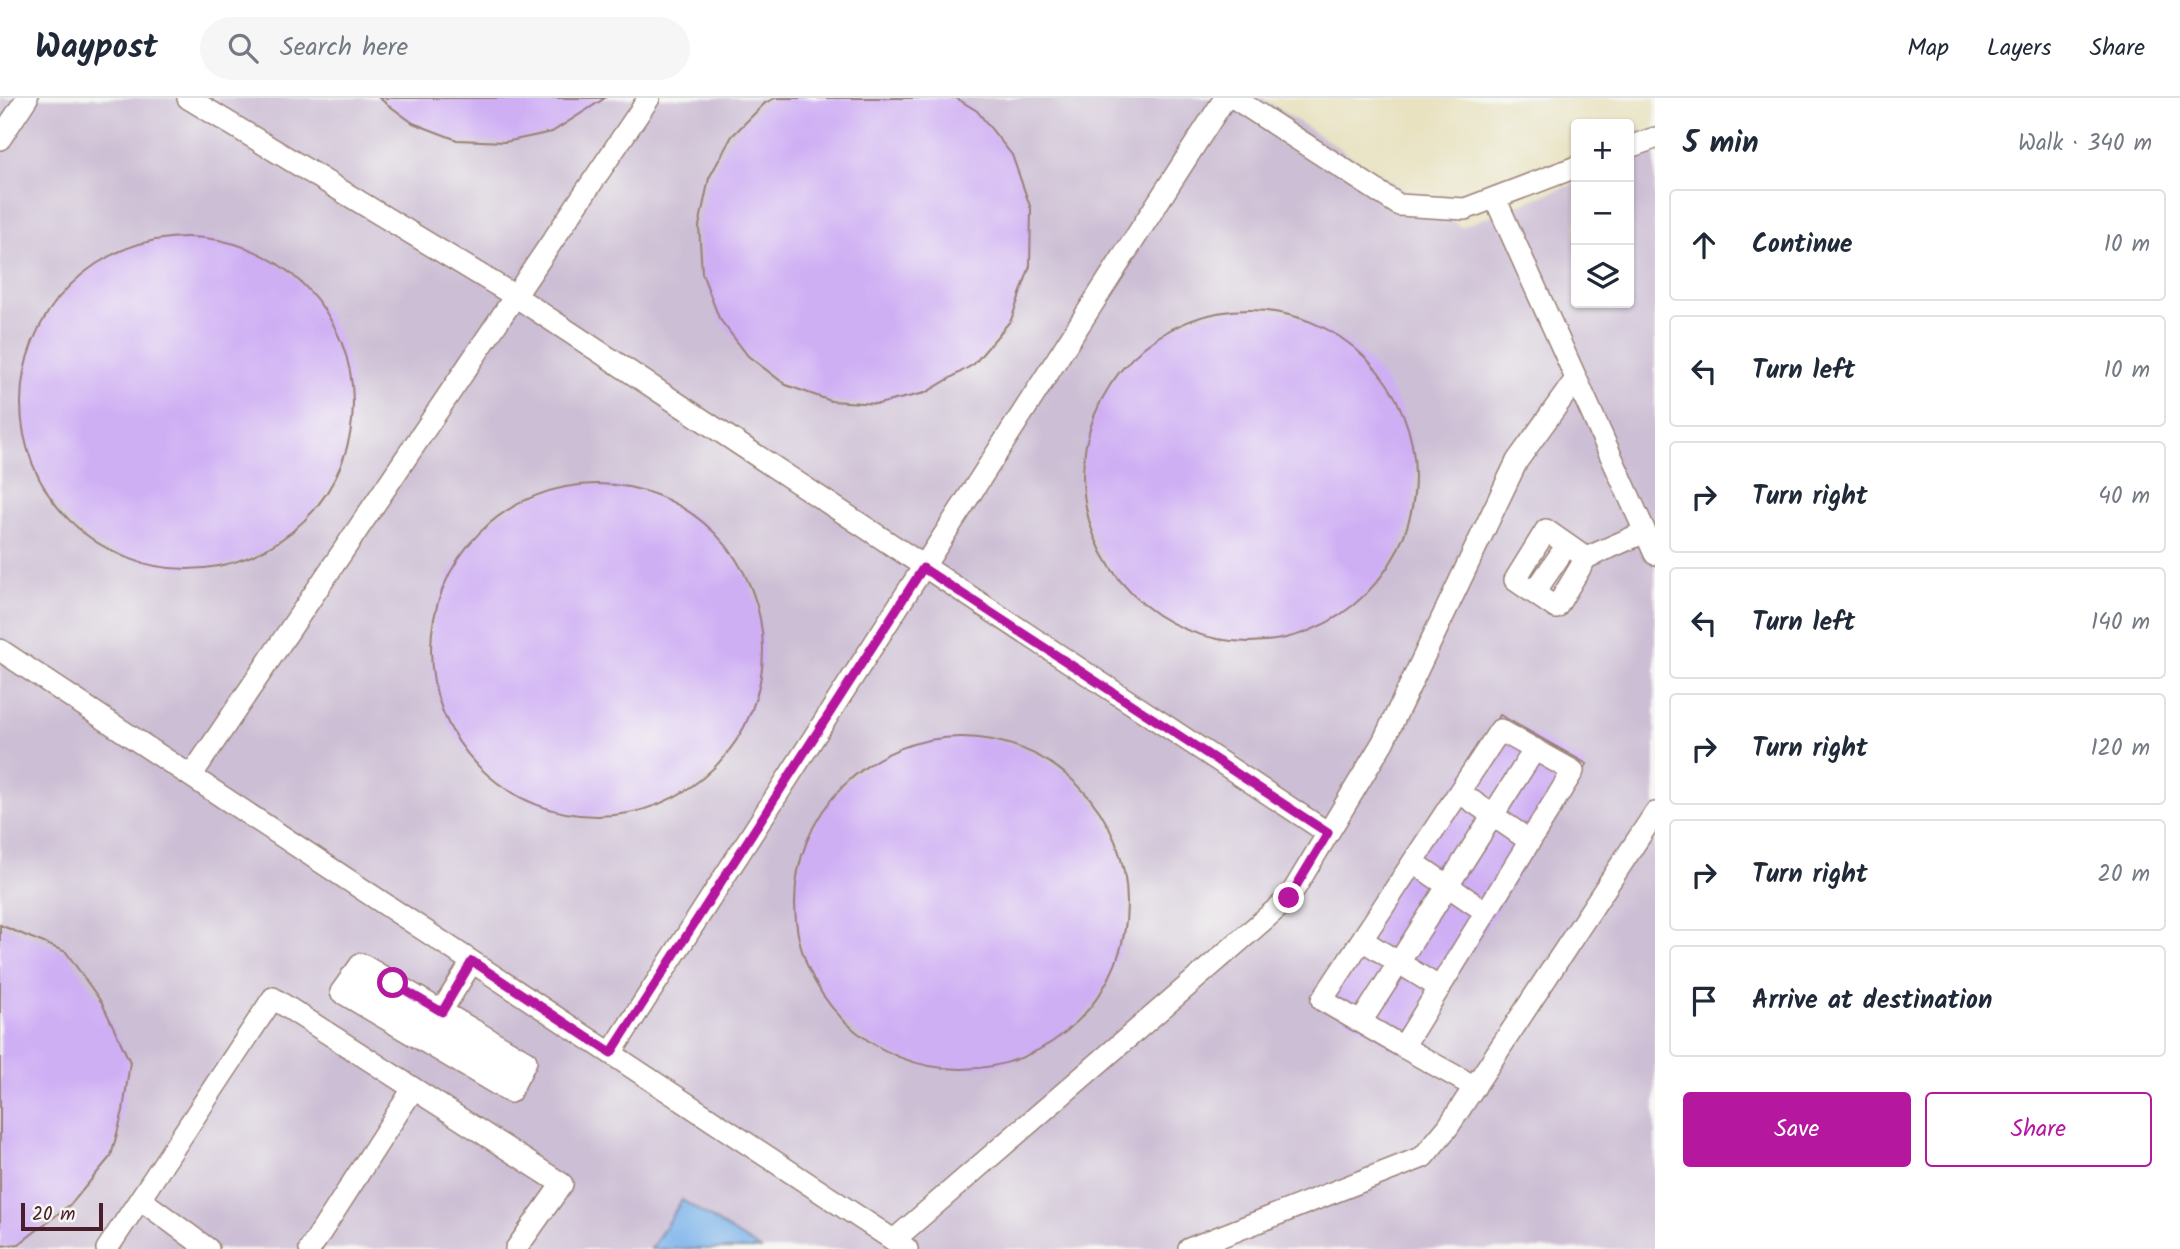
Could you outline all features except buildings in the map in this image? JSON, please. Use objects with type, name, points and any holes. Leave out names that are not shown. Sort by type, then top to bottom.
[{"type":"street","points":[[0,139],[27,98]]},
{"type":"street","points":[[188,98],[514,296],[1328,833]]},
{"type":"street","points":[[191,776],[649,98]]},
{"type":"street","points":[[611,1053],[1225,98]]},
{"type":"street","points":[[1234,98],[1399,205],[1465,209],[1571,169]]},
{"type":"street","points":[[1634,145],[1655,138]]},
{"type":"street","points":[[1495,198],[1655,554]]},
{"type":"street","points":[[0,650],[900,1244],[1289,898],[1382,742],[1517,461],[1577,379]]},
{"type":"street","points":[[1586,558],[1546,530],[1515,580],[1556,608],[1586,558],[1645,532]]},
{"type":"street","points":[[1534,593],[1567,545]]},
{"type":"street","points":[[1530,555],[1570,584]]},
{"type":"street","points":[[1404,1047],[1573,771],[1500,730],[1322,1000],[1404,1047],[1475,1087]]},
{"type":"street","points":[[1361,1022],[1491,814],[1535,749]]},
{"type":"street","points":[[1459,792],[1530,841]]},
{"type":"street","points":[[1189,1249],[1423,1157],[1475,1087],[1655,813]]},
{"type":"street","points":[[1413,862],[1486,912]]},
{"type":"street","points":[[1362,940],[1440,988]]},
{"type":"street","points":[[433,1026],[472,961]]},
{"type":"street","points":[[385,997],[361,964],[341,992],[385,997],[433,1026],[483,1056],[526,1061],[510,1093],[483,1056],[385,997]]},
{"type":"street","points":[[107,1249],[273,998],[562,1184],[516,1249]]},
{"type":"street","points":[[310,1249],[413,1089]]},
{"type":"street","points":[[140,1199],[208,1249]]},
{"type":"shaded area","points":[[0,98],[1262,98],[1461,227],[1571,185],[1571,308],[1634,308],[1634,161],[1655,153],[1655,1249],[0,1249]]},
{"type":"water","points":[[682,1200],[760,1249],[651,1249]]},
{"type":"route","points":[[393,983],[442,1012],[472,961],[611,1053],[923,568],[1328,833],[1289,898]]}]
